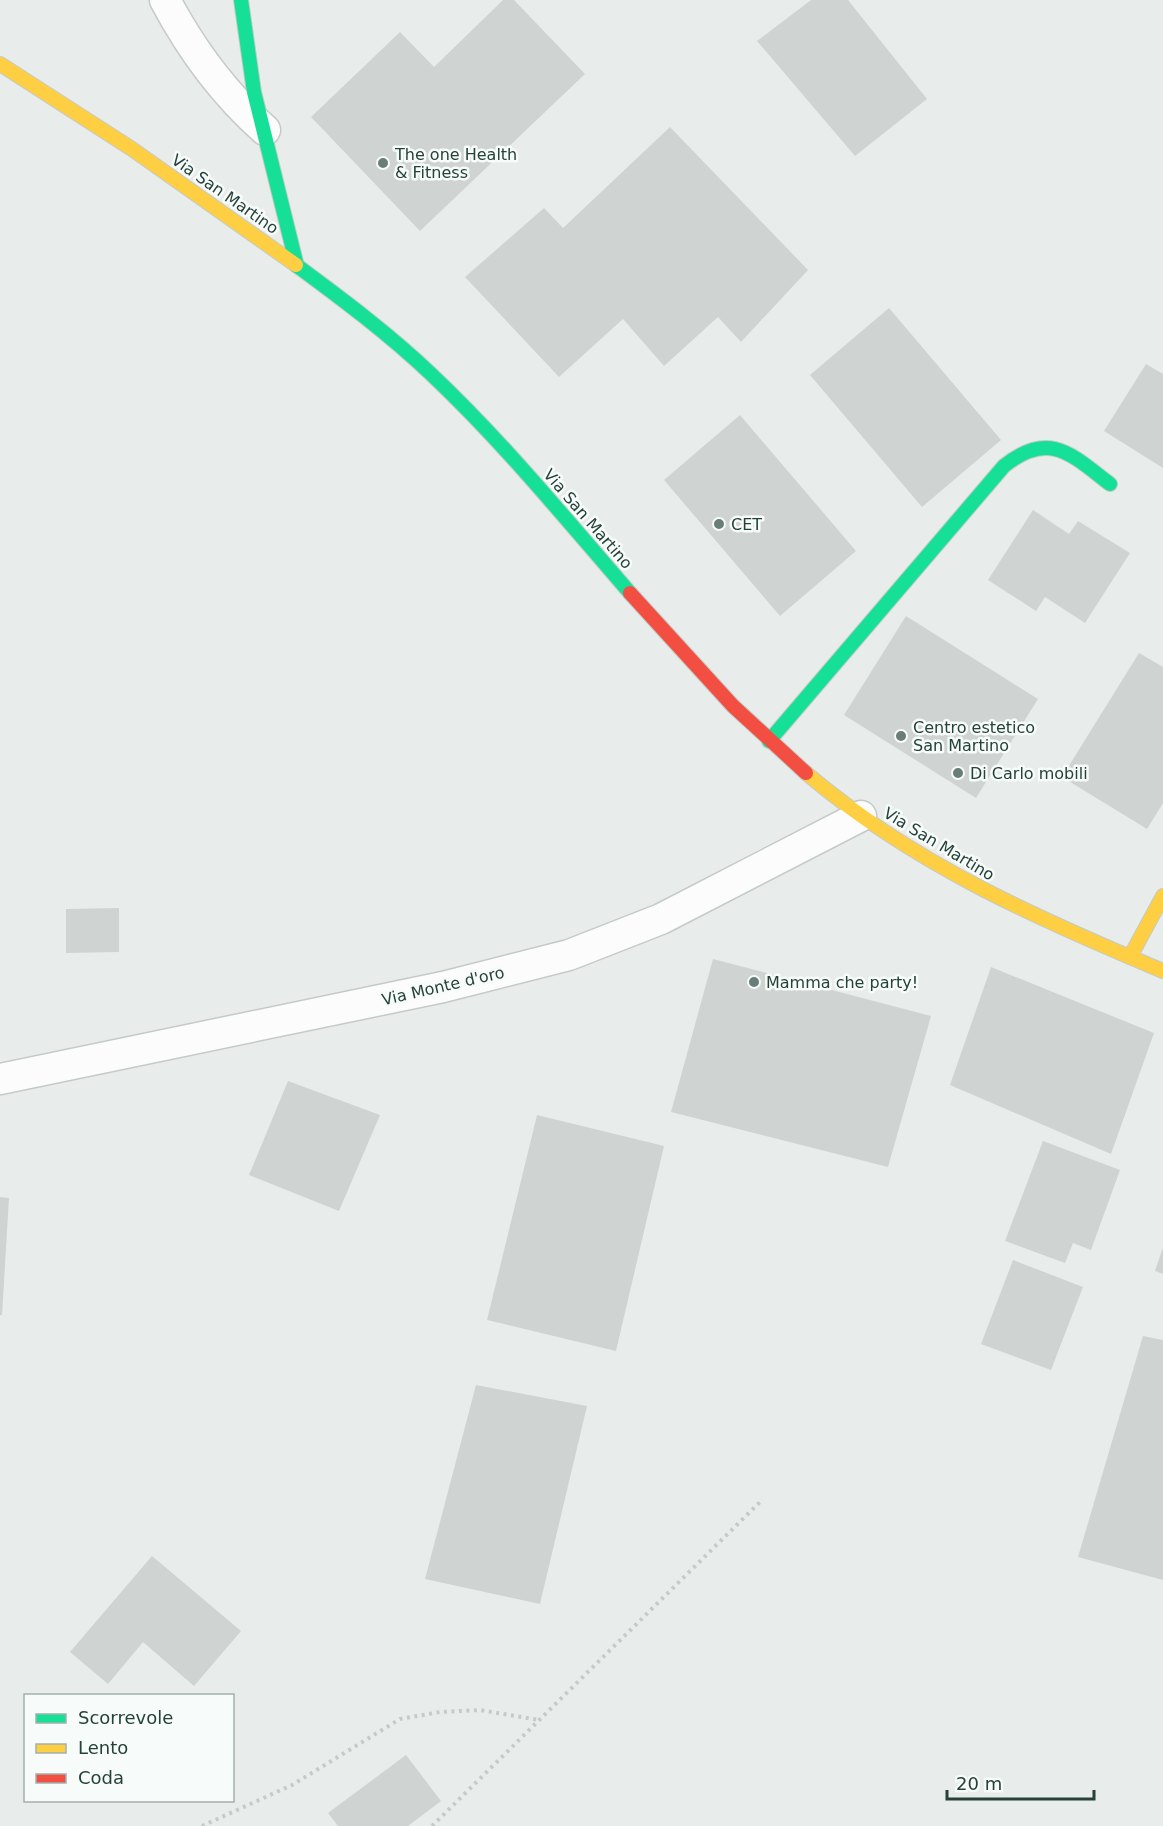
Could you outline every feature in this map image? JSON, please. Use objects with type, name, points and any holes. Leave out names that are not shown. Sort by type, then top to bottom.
[{"type":"street","points":[[241,0],[254,92],[297,266]]},
{"type":"street","name":"Via San Martino","points":[[0,64],[141,155],[297,266],[405,350],[492,435],[693,663],[769,741],[861,816],[976,888],[1163,971]]},
{"type":"street","points":[[769,741],[1004,466],[1021,451],[1035,446],[1050,446],[1073,457],[1110,484]]},
{"type":"street","points":[[1130,957],[1163,896]]},
{"type":"lane","points":[[165,0],[195,53],[239,107],[265,130]]},
{"type":"lane","name":"Via Monte d'oro","points":[[0,1079],[443,987],[568,955],[661,919],[861,816]]},
{"type":"path","points":[[432,1826],[760,1502]]},
{"type":"path","points":[[202,1826],[292,1785],[400,1719],[440,1712],[480,1710],[540,1720]]},
{"type":"building","points":[[503,0],[514,0],[585,74],[420,231],[311,117],[400,32],[434,67]]},
{"type":"building","points":[[811,0],[848,0],[927,99],[855,156],[757,41]]},
{"type":"building","points":[[670,127],[808,270],[741,342],[718,317],[664,366],[623,319],[559,377],[465,277],[544,208],[563,228]]},
{"type":"building","points":[[889,308],[1001,440],[922,507],[810,375]]},
{"type":"building","points":[[1146,364],[1163,374],[1163,468],[1104,431]]},
{"type":"building","points":[[740,415],[856,551],[780,616],[664,480]]},
{"type":"building","points":[[1033,510],[1069,534],[1078,521],[1130,553],[1085,623],[1045,597],[1036,611],[988,580]]},
{"type":"building","points":[[906,616],[1038,699],[976,798],[844,715]]},
{"type":"building","points":[[1139,653],[1163,667],[1163,803],[1147,829],[1062,777]]},
{"type":"building","points":[[119,908],[119,952],[66,953],[66,909]]},
{"type":"building","points":[[713,959],[931,1016],[888,1167],[671,1112]]},
{"type":"building","points":[[991,967],[1154,1033],[1111,1154],[950,1085]]},
{"type":"building","points":[[288,1081],[380,1115],[339,1211],[249,1175]]},
{"type":"building","points":[[537,1115],[664,1146],[616,1351],[487,1320]]},
{"type":"building","points":[[1043,1141],[1120,1170],[1091,1250],[1073,1243],[1065,1263],[1005,1241]]},
{"type":"building","points":[[0,1197],[9,1198],[2,1315],[0,1315]]},
{"type":"building","points":[[1163,1247],[1163,1274],[1155,1271]]},
{"type":"building","points":[[1013,1260],[1083,1287],[1051,1370],[981,1344]]},
{"type":"building","points":[[1143,1336],[1163,1340],[1163,1580],[1078,1557]]},
{"type":"building","points":[[476,1385],[587,1406],[540,1604],[425,1579]]},
{"type":"building","points":[[152,1556],[241,1631],[194,1686],[143,1642],[108,1684],[70,1652]]},
{"type":"building","points":[[406,1755],[441,1801],[408,1826],[338,1826],[328,1813]]},
{"type":"traffic: fast","points":[[241,0],[254,92],[297,266]]},
{"type":"traffic: fast","points":[[296,265],[382,331],[458,400],[533,481],[630,593]]},
{"type":"traffic: fast","points":[[769,741],[1004,466],[1034,449],[1059,450],[1083,463],[1110,484]]},
{"type":"traffic: slow","points":[[0,64],[132,149],[296,265]]},
{"type":"traffic: slow","points":[[806,773],[889,834],[977,886],[1022,909],[1163,971]]},
{"type":"traffic: slow","points":[[1130,957],[1163,896]]},
{"type":"traffic: jam","points":[[630,593],[733,706],[806,773]]},
{"type":"place","name":"The one Health & Fitness","points":[[383,163]]},
{"type":"place","name":"CET","points":[[719,524]]},
{"type":"place","name":"Centro estetico San Martino","points":[[901,736]]},
{"type":"place","name":"Di Carlo mobili","points":[[958,773]]},
{"type":"place","name":"Mamma che party!","points":[[754,982]]}]
